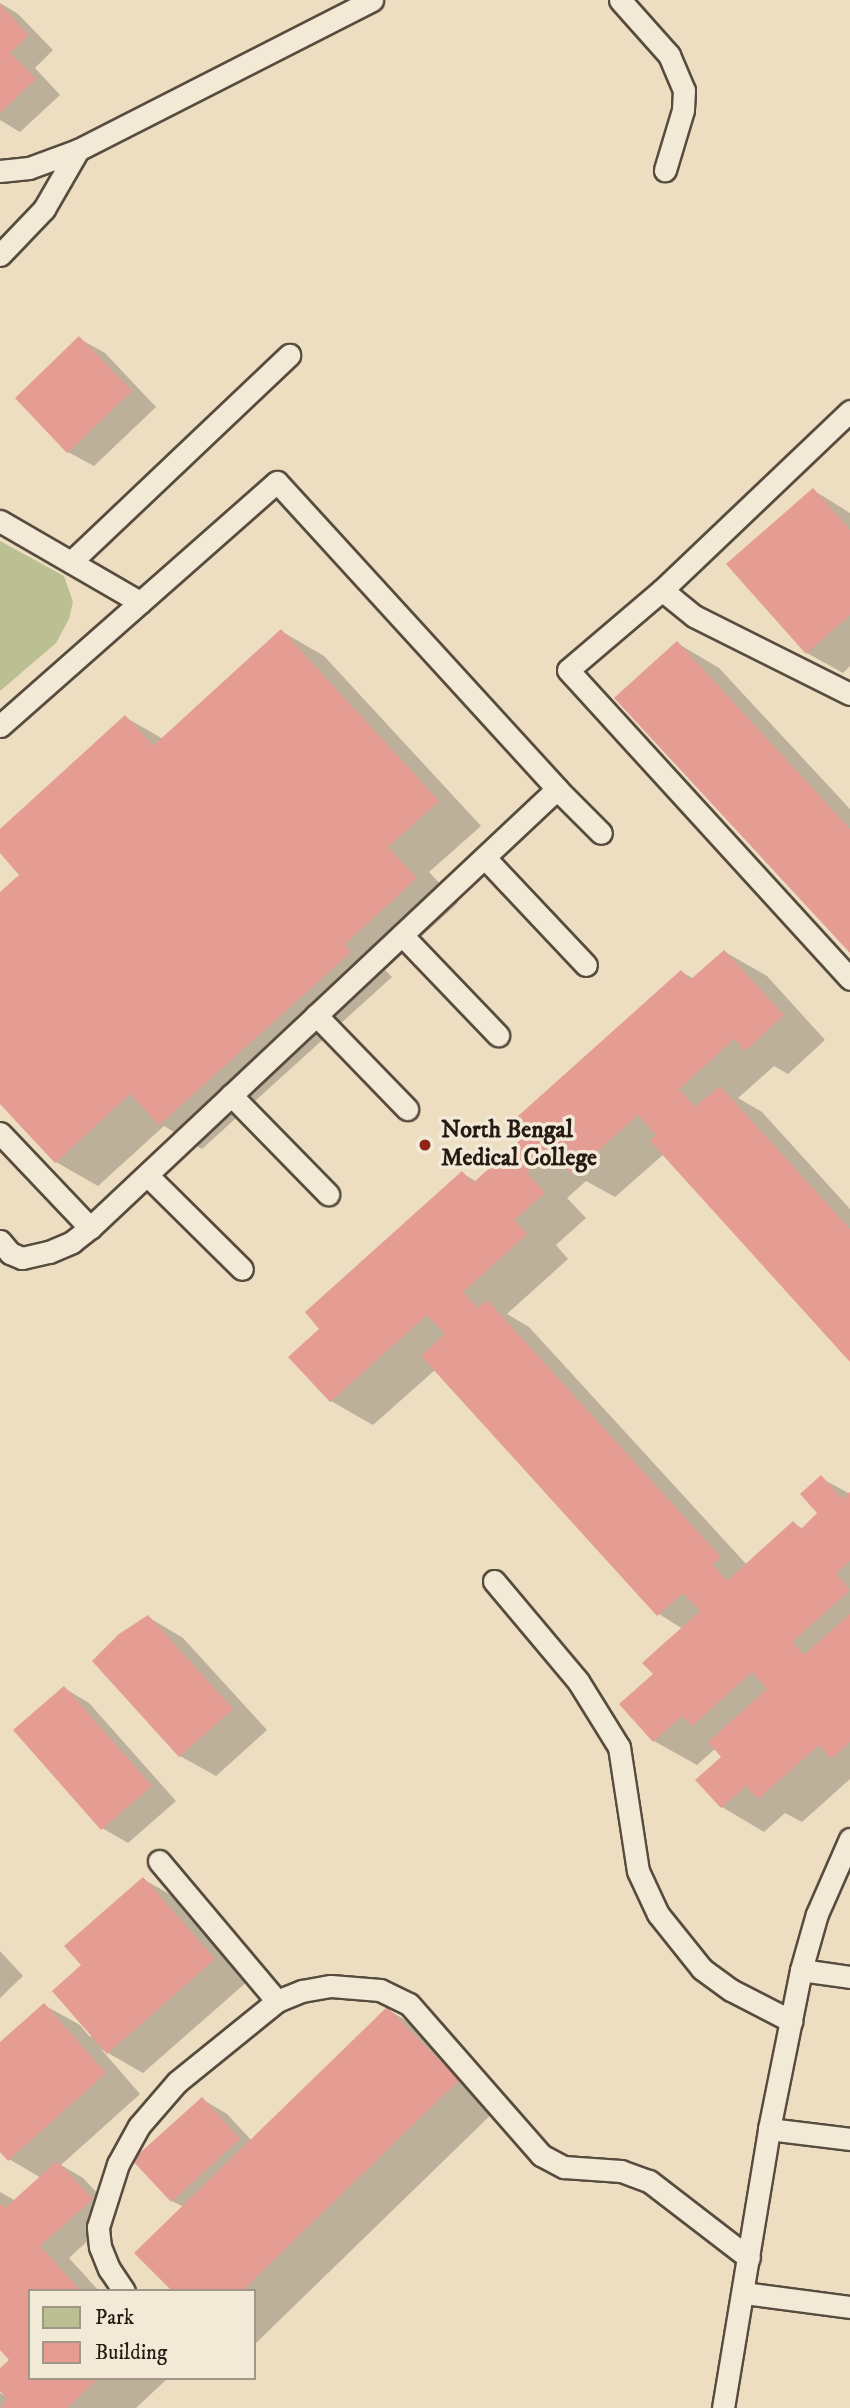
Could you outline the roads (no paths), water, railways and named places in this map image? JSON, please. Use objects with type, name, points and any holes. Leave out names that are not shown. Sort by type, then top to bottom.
[{"type":"lane","points":[[0,171],[29,167],[78,150],[373,0]]},
{"type":"lane","points":[[620,0],[669,55],[684,90],[683,110],[665,170]]},
{"type":"lane","points":[[0,255],[44,209],[78,150]]},
{"type":"lane","points":[[71,562],[289,355]]},
{"type":"lane","points":[[850,411],[662,590],[568,670],[850,979]]},
{"type":"lane","points":[[0,726],[277,482],[557,789],[601,833]]},
{"type":"lane","points":[[0,521],[140,602]]},
{"type":"lane","points":[[662,590],[694,617],[850,694]]},
{"type":"lane","points":[[0,1241],[10,1253],[22,1258],[61,1247],[90,1228],[557,789]]},
{"type":"lane","points":[[485,858],[586,965]]},
{"type":"lane","points":[[402,935],[498,1035]]},
{"type":"lane","points":[[316,1015],[407,1109]]},
{"type":"lane","points":[[231,1095],[328,1194]]},
{"type":"lane","points":[[0,1133],[90,1228]]},
{"type":"lane","points":[[148,1176],[242,1269]]},
{"type":"lane","points":[[494,1581],[578,1681],[614,1737],[624,1767],[631,1840],[638,1871],[659,1914],[702,1969],[731,1990],[791,2021]]},
{"type":"lane","points":[[723,2408],[769,2129],[801,1970],[817,1914],[850,1839]]},
{"type":"lane","points":[[159,1861],[277,2001]]},
{"type":"lane","points":[[801,1970],[850,1977]]},
{"type":"lane","points":[[123,2289],[109,2269],[100,2247],[97,2227],[118,2164],[139,2126],[177,2082],[277,2001],[302,1991],[331,1986],[364,1986],[409,2004],[541,2155],[564,2167],[621,2171],[649,2181],[749,2258]]},
{"type":"lane","points":[[769,2129],[850,2139]]},
{"type":"lane","points":[[744,2293],[850,2307]]},
{"type":"place","name":"North Bengal Medical College","points":[[425,1145]]}]
